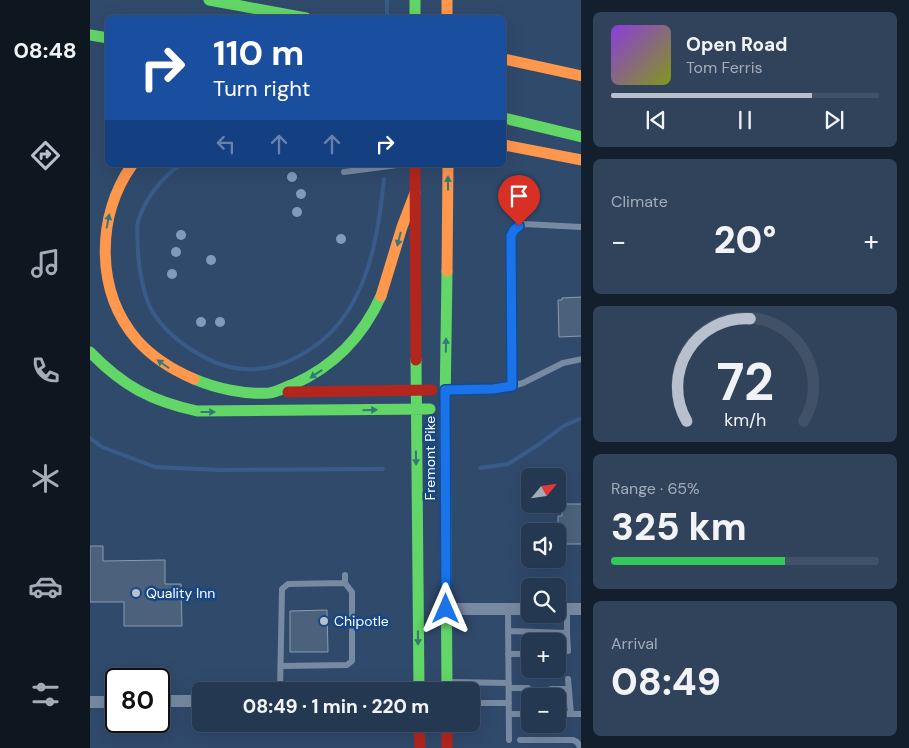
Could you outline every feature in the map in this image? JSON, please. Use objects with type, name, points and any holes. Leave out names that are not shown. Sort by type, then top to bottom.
[{"type":"highway","points":[[209,0],[290,15]]},
{"type":"highway","points":[[415,0],[415,15]]},
{"type":"highway","points":[[447,0],[447,15]]},
{"type":"highway","points":[[90,35],[105,38]]},
{"type":"highway","points":[[506,59],[581,76]]},
{"type":"highway","points":[[506,118],[581,137]]},
{"type":"highway","points":[[506,145],[581,160]]},
{"type":"highway","points":[[131,167],[118,187],[111,205],[106,225],[104,261],[110,290],[117,309],[127,326],[138,342],[168,368],[186,377],[214,386],[243,391],[273,392],[445,390],[436,373]]},
{"type":"highway","name":"Fremont Pike","points":[[415,167],[419,682]]},
{"type":"highway","name":"Fremont Pike","points":[[447,682],[445,390],[448,167]]},
{"type":"highway","points":[[273,392],[311,377],[338,358],[364,327],[379,299],[392,265],[401,231],[415,193]]},
{"type":"highway","points":[[415,230],[427,267]]},
{"type":"highway","points":[[90,352],[120,380],[145,396],[172,406],[197,412],[445,409]]},
{"type":"highway","points":[[419,732],[420,748]]},
{"type":"highway","points":[[447,732],[447,748]]},
{"type":"street","points":[[446,609],[521,609]]},
{"type":"street","points":[[566,609],[581,609]]},
{"type":"street","points":[[170,701],[192,700]]},
{"type":"street","points":[[90,702],[105,702]]},
{"type":"lane","points":[[344,172],[382,167]]},
{"type":"lane","points":[[512,386],[511,236],[514,230],[524,224],[581,227]]},
{"type":"lane","points":[[445,390],[493,389],[512,386],[523,383],[563,363],[581,359]]},
{"type":"lane","points":[[281,666],[347,665],[352,661],[352,592],[345,583],[345,575]]},
{"type":"lane","points":[[280,682],[282,589],[288,584],[345,583]]},
{"type":"lane","points":[[508,609],[509,740]]},
{"type":"lane","points":[[565,623],[568,651]]},
{"type":"lane","points":[[509,631],[567,633]]},
{"type":"lane","points":[[508,654],[521,654]]},
{"type":"lane","points":[[568,679],[571,714]]},
{"type":"lane","points":[[480,686],[509,685],[528,688]]},
{"type":"lane","points":[[480,703],[509,703]]},
{"type":"lane","points":[[509,714],[521,714]]},
{"type":"lane","points":[[566,714],[581,714]]},
{"type":"lane","points":[[520,740],[573,740],[581,748]]},
{"type":"building","points":[[581,297],[581,336],[559,337],[558,300],[562,300],[562,298]]},
{"type":"building","points":[[566,504],[581,504],[581,544],[566,544],[566,523],[558,523],[558,516],[566,513]]},
{"type":"building","name":"Quality Inn","points":[[90,546],[103,546],[103,561],[165,560],[165,584],[181,584],[182,626],[124,626],[124,602],[90,602]]},
{"type":"building","points":[[327,610],[328,652],[290,652],[290,611]]},
{"type":"waterway","points":[[387,0],[387,15]]},
{"type":"waterway","points":[[177,167],[149,197],[138,222],[139,259],[145,294],[157,318],[181,342],[199,355],[214,362],[229,367],[245,369],[272,367],[285,363],[310,350],[331,332],[351,307],[372,254],[384,179]]},
{"type":"waterway","points":[[480,468],[508,464],[565,425],[581,418]]},
{"type":"waterway","points":[[90,438],[102,447],[155,467],[220,470],[383,469]]},
{"type":"traffic: fast","points":[[209,0],[290,15]]},
{"type":"traffic: fast","points":[[415,0],[415,15]]},
{"type":"traffic: fast","points":[[90,35],[105,38]]},
{"type":"traffic: fast","points":[[506,118],[581,137]]},
{"type":"traffic: fast","points":[[447,271],[445,409],[447,682]]},
{"type":"traffic: fast","points":[[194,379],[221,388],[250,393],[278,391],[294,384],[322,368],[346,348],[374,311],[381,296]]},
{"type":"traffic: fast","points":[[90,352],[114,374],[139,391],[166,402],[197,411],[430,409]]},
{"type":"traffic: fast","points":[[416,360],[419,682]]},
{"type":"traffic: slow","points":[[447,0],[447,15]]},
{"type":"traffic: slow","points":[[506,59],[581,76]]},
{"type":"traffic: slow","points":[[506,145],[581,160]]},
{"type":"traffic: slow","points":[[131,167],[120,185],[112,207],[107,230],[105,253],[107,277],[113,299],[123,321],[143,346],[164,363],[194,379]]},
{"type":"traffic: slow","points":[[447,271],[448,167]]},
{"type":"traffic: slow","points":[[381,296],[402,227],[415,193]]},
{"type":"traffic: jam","points":[[415,167],[416,360]]},
{"type":"traffic: jam","points":[[288,392],[432,390]]},
{"type":"traffic: jam","points":[[419,732],[420,748]]},
{"type":"traffic: jam","points":[[447,732],[447,748]]},
{"type":"place","name":"Quality Inn","points":[[136,593]]},
{"type":"place","name":"Chipotle","points":[[324,621]]},
{"type":"route","points":[[446,609],[445,390],[493,389],[512,386],[511,236],[519,226]]}]
